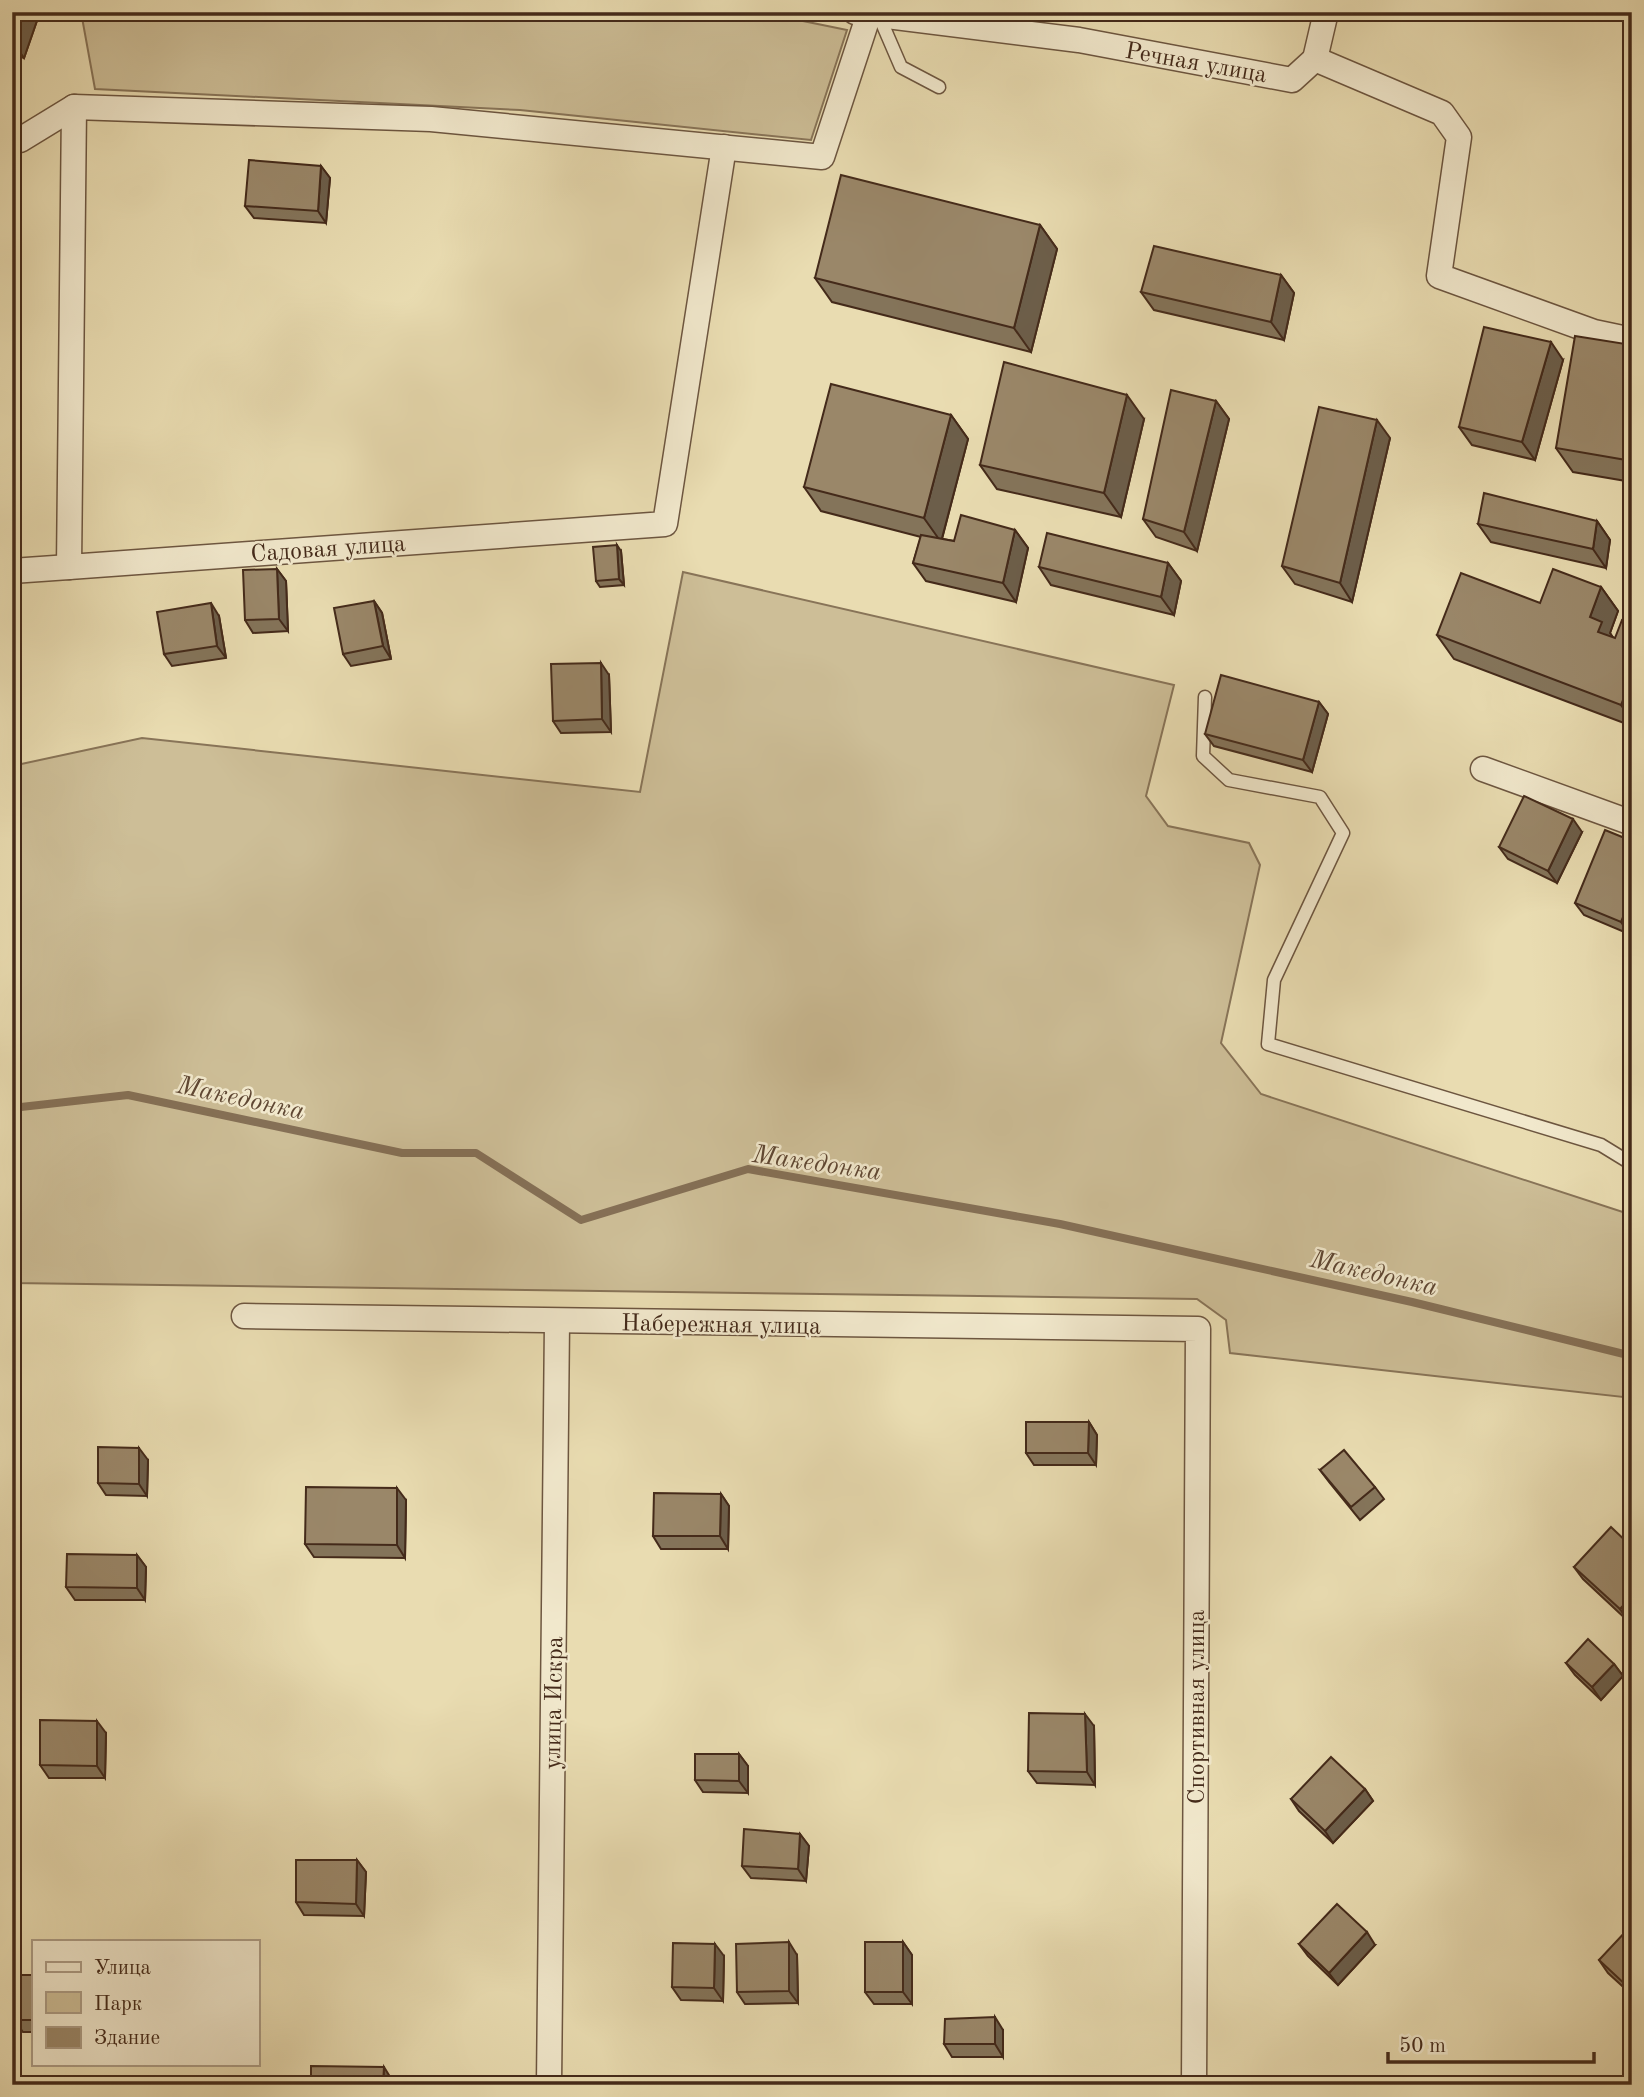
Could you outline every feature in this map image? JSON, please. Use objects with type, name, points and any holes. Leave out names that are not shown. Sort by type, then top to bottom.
[{"type":"street","points":[[1325,12],[1315,59],[1442,113],[1459,137],[1439,276],[1594,332],[1632,340]]},
{"type":"street","points":[[12,139],[20,140],[74,107],[431,119],[822,157],[867,14]]},
{"type":"street","name":"Речная улица","points":[[867,14],[1079,40],[1292,80],[1315,59]]},
{"type":"street","points":[[12,571],[69,567],[74,107]]},
{"type":"street","name":"Садовая улица","points":[[69,567],[665,524],[724,147]]},
{"type":"street","points":[[1483,769],[1632,823]]},
{"type":"street","name":"Набережная улица","points":[[244,1315],[557,1322],[1198,1329]]},
{"type":"street","name":"улица Искра","points":[[549,2085],[557,1322]]},
{"type":"street","name":"Спортивная улица","points":[[1194,2085],[1198,1329]]},
{"type":"lane","points":[[867,14],[901,67],[939,88]]},
{"type":"lane","points":[[1205,697],[1203,756],[1229,780],[1320,797],[1342,833],[1274,980],[1268,1044],[1601,1145],[1632,1164]]},
{"type":"green space","points":[[81,12],[759,12],[847,30],[811,140],[520,110],[95,89]]},
{"type":"green space","points":[[683,572],[1174,685],[1146,796],[1168,826],[1249,843],[1260,865],[1221,1043],[1261,1094],[1632,1215],[1632,1398],[1230,1353],[1226,1320],[1197,1299],[12,1283],[12,766],[142,738],[640,792]]},
{"type":"building","points":[[12,12],[21,12],[12,38]]},
{"type":"building","points":[[249,160],[321,166],[318,211],[245,206]]},
{"type":"building","points":[[841,175],[1040,225],[1014,328],[815,278]]},
{"type":"building","points":[[1154,246],[1281,275],[1271,322],[1141,292]]},
{"type":"building","points":[[1484,327],[1551,342],[1522,442],[1459,427]]},
{"type":"building","points":[[1575,336],[1632,345],[1632,461],[1556,448]]},
{"type":"building","points":[[1004,362],[1127,395],[1104,493],[980,465]]},
{"type":"building","points":[[831,384],[951,415],[924,518],[804,487]]},
{"type":"building","points":[[1171,390],[1216,401],[1184,532],[1143,519]]},
{"type":"building","points":[[1319,407],[1377,420],[1340,583],[1282,566]]},
{"type":"building","points":[[1484,493],[1597,521],[1593,549],[1478,524]]},
{"type":"building","points":[[961,515],[1015,530],[1003,583],[913,563],[921,535],[954,541]]},
{"type":"building","points":[[1047,533],[1168,563],[1161,597],[1039,567]]},
{"type":"building","points":[[617,545],[619,579],[596,581],[593,547]]},
{"type":"building","points":[[277,569],[279,619],[245,620],[243,570]]},
{"type":"building","points":[[1553,569],[1601,587],[1590,617],[1602,622],[1598,632],[1615,638],[1622,620],[1632,624],[1632,677],[1621,705],[1437,635],[1461,573],[1540,603]]},
{"type":"building","points":[[374,601],[383,646],[343,654],[334,608]]},
{"type":"building","points":[[211,603],[217,646],[164,654],[157,612]]},
{"type":"building","points":[[601,663],[602,719],[553,721],[551,664]]},
{"type":"building","points":[[1221,675],[1319,702],[1303,760],[1205,734]]},
{"type":"building","points":[[1524,796],[1573,819],[1548,871],[1499,847]]},
{"type":"building","points":[[1605,830],[1632,841],[1632,896],[1621,922],[1575,903]]},
{"type":"building","points":[[1026,1422],[1089,1422],[1088,1453],[1026,1453]]},
{"type":"building","points":[[98,1447],[139,1448],[139,1484],[98,1483]]},
{"type":"building","points":[[1344,1450],[1375,1487],[1351,1507],[1320,1470]]},
{"type":"building","points":[[306,1487],[397,1488],[397,1545],[305,1544]]},
{"type":"building","points":[[654,1493],[721,1494],[720,1536],[653,1536]]},
{"type":"building","points":[[1611,1527],[1632,1547],[1632,1596],[1620,1609],[1574,1567]]},
{"type":"building","points":[[67,1554],[137,1555],[137,1588],[66,1587]]},
{"type":"building","points":[[1588,1639],[1614,1664],[1592,1687],[1566,1663]]},
{"type":"building","points":[[1029,1713],[1085,1714],[1087,1772],[1028,1771]]},
{"type":"building","points":[[40,1720],[97,1721],[97,1766],[40,1765]]},
{"type":"building","points":[[695,1754],[739,1754],[739,1781],[695,1780]]},
{"type":"building","points":[[1331,1757],[1365,1789],[1325,1831],[1291,1799]]},
{"type":"building","points":[[744,1829],[800,1834],[798,1869],[742,1866]]},
{"type":"building","points":[[296,1860],[357,1860],[356,1904],[296,1902]]},
{"type":"building","points":[[1337,1904],[1367,1932],[1329,1973],[1299,1944]]},
{"type":"building","points":[[1628,1929],[1632,1933],[1632,1982],[1628,1987],[1599,1960]]},
{"type":"building","points":[[789,1942],[789,1991],[737,1992],[736,1944]]},
{"type":"building","points":[[865,1942],[903,1942],[903,1992],[865,1992]]},
{"type":"building","points":[[673,1943],[715,1944],[714,1988],[672,1987]]},
{"type":"building","points":[[14,1975],[32,1975],[32,2020],[14,2020]]},
{"type":"building","points":[[995,2017],[995,2044],[944,2044],[945,2019]]},
{"type":"building","points":[[311,2066],[384,2067],[383,2085],[311,2085]]},
{"type":"waterway","name":"Македонка","points":[[12,1108],[128,1095],[402,1153],[476,1153],[581,1220],[748,1169],[1060,1224],[1412,1302],[1632,1356]]}]
